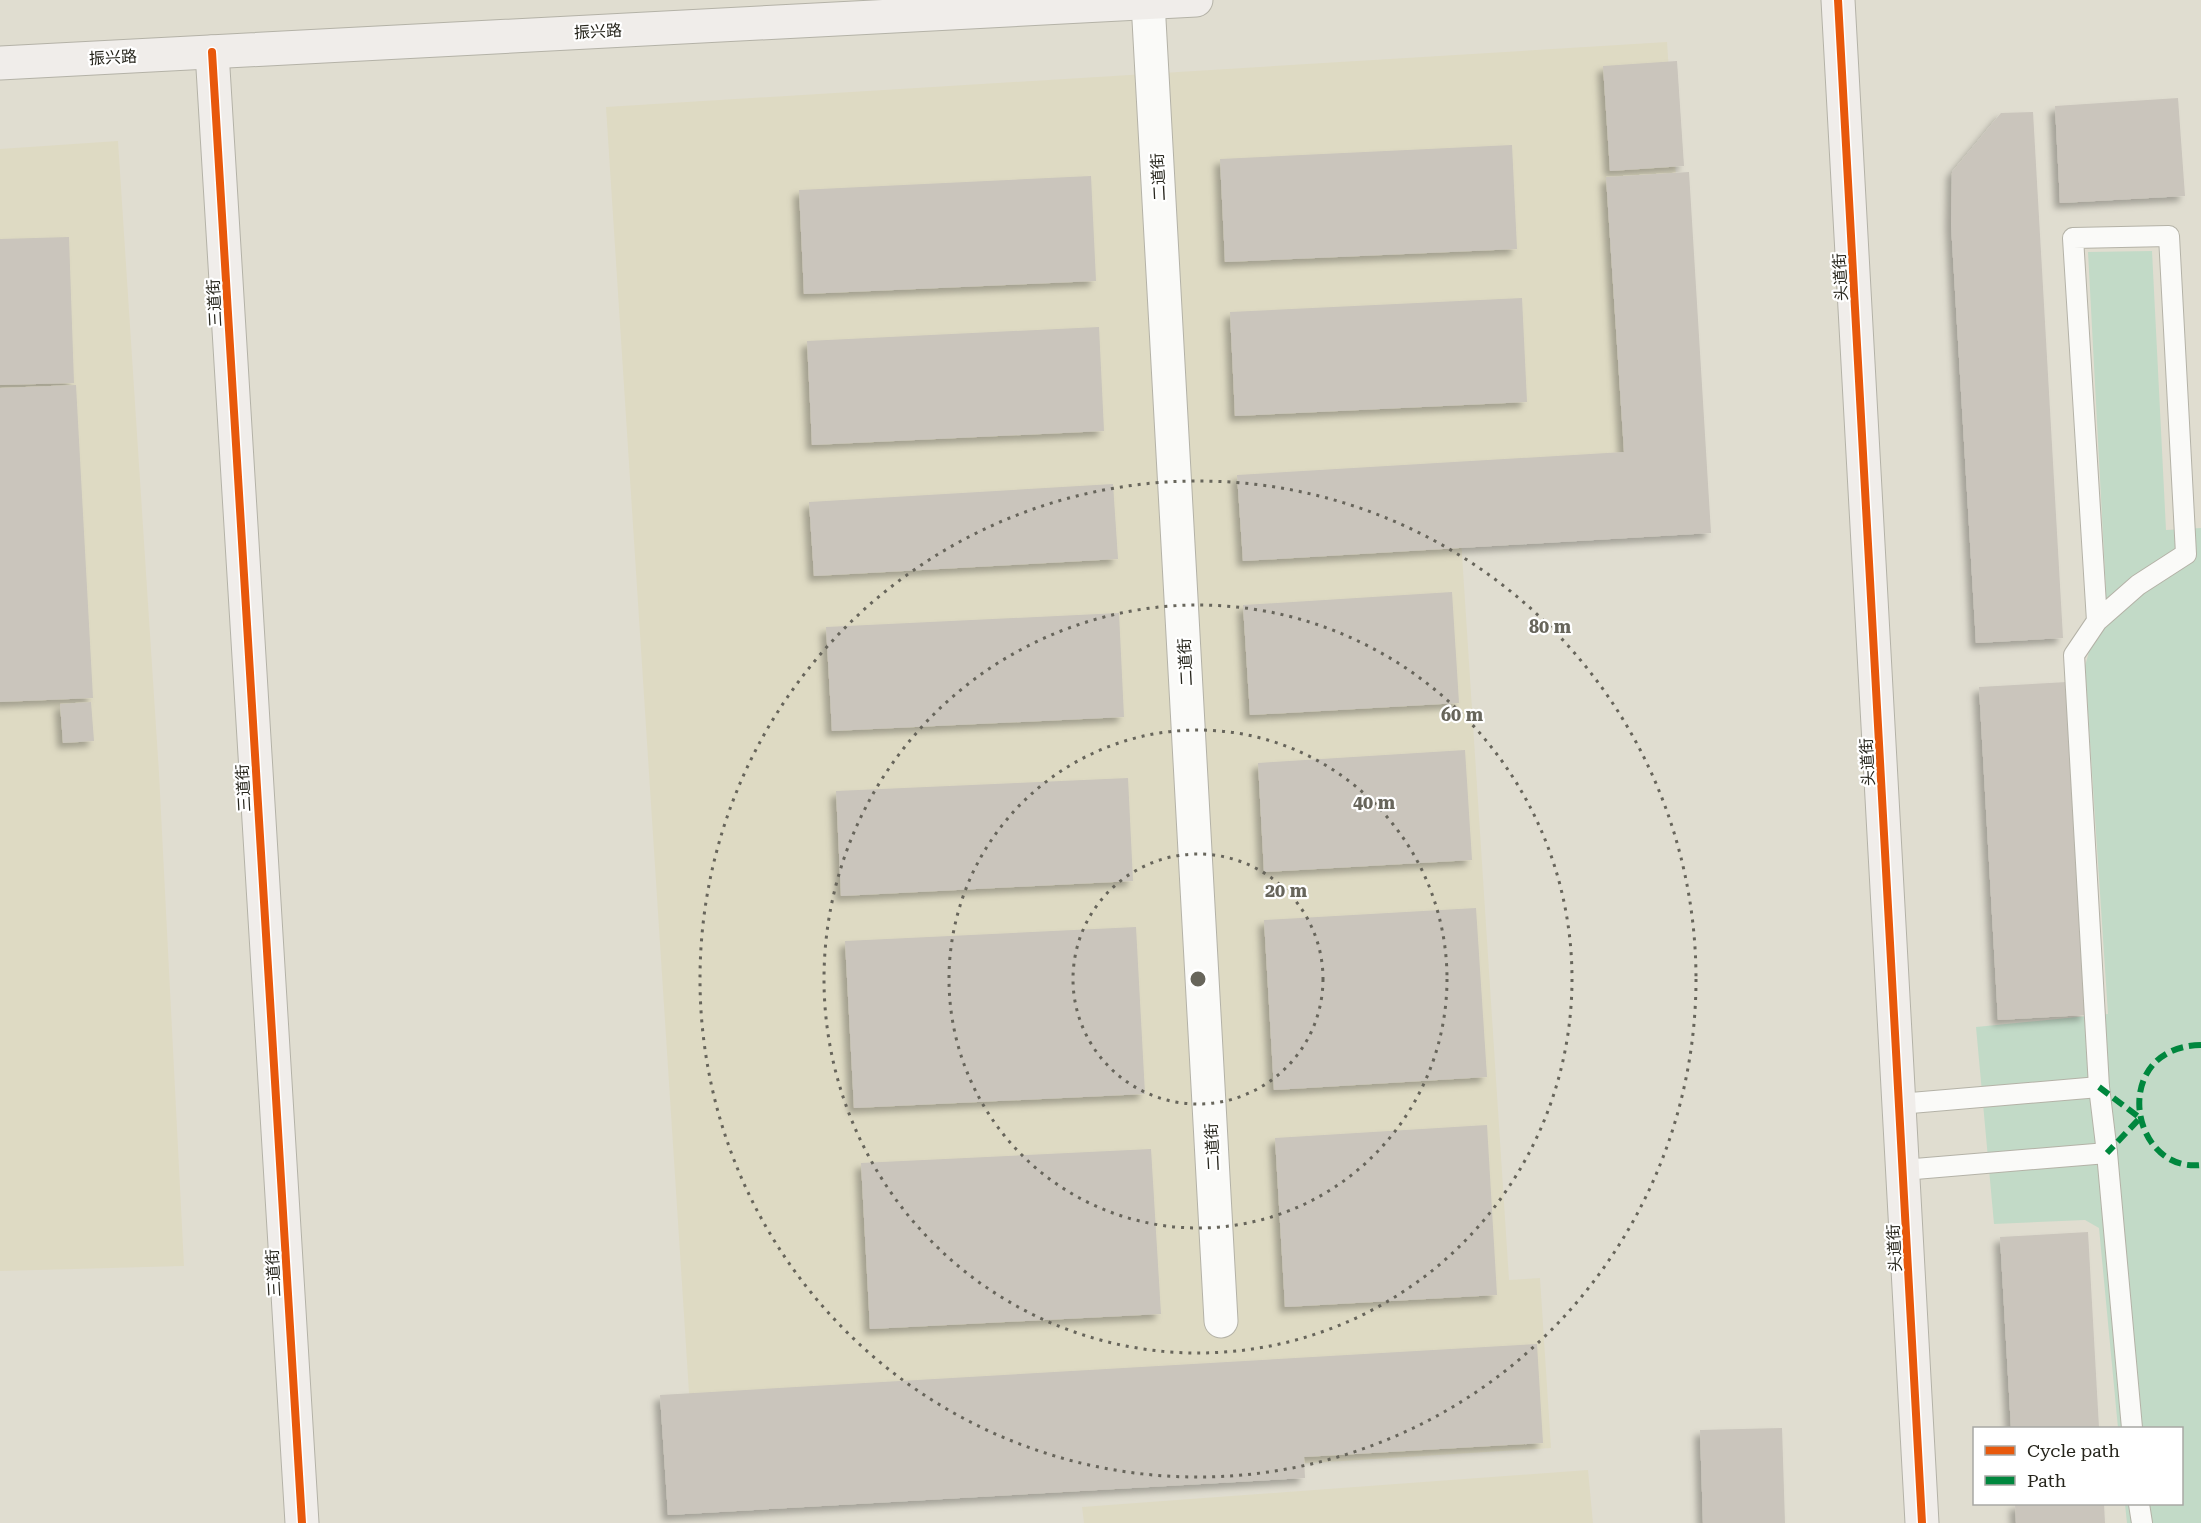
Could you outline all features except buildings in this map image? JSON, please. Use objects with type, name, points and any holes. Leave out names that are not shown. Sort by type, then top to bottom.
[{"type":"street","name":"振兴路","points":[[0,63],[1196,0]]},
{"type":"street","name":"头道街","points":[[1838,0],[1922,1523]]},
{"type":"street","name":"二道街","points":[[1148,2],[1221,1321]]},
{"type":"street","name":"三道街","points":[[212,52],[302,1523]]},
{"type":"lane","points":[[2097,621],[2073,238],[2169,236],[2193,553],[2138,585],[2097,621],[2074,655],[2099,1087],[2132,1427]]},
{"type":"lane","points":[[1899,1104],[2099,1087]]},
{"type":"lane","points":[[1903,1170],[2107,1153]]},
{"type":"lane","points":[[2139,1505],[2142,1523]]},
{"type":"shaded area","points":[[1667,42],[1699,524],[1461,539],[1509,1280],[1540,1278],[1551,1448],[696,1501],[606,107]]},
{"type":"shaded area","points":[[118,141],[159,773],[184,1266],[0,1271],[0,149]]},
{"type":"shaded area","points":[[1588,1470],[1593,1523],[1084,1523],[1082,1507]]},
{"type":"green space","points":[[2152,251],[2166,530],[2201,528],[2201,1523],[2127,1523],[2125,1505],[2183,1505],[2183,1427],[2118,1427],[2099,1228],[2085,1220],[1994,1224],[1976,1027],[2108,1014],[2085,666],[2106,592],[2088,252]]},
{"type":"marked path","points":[[2201,1045],[2172,1051],[2152,1066],[2142,1086],[2140,1109],[2145,1131],[2158,1150],[2177,1162],[2201,1165]]},
{"type":"marked path","points":[[2099,1087],[2140,1118],[2107,1153]]},
{"type":"cycle path","points":[[1838,0],[1922,1523]]},
{"type":"cycle path","points":[[212,52],[302,1523]]}]
